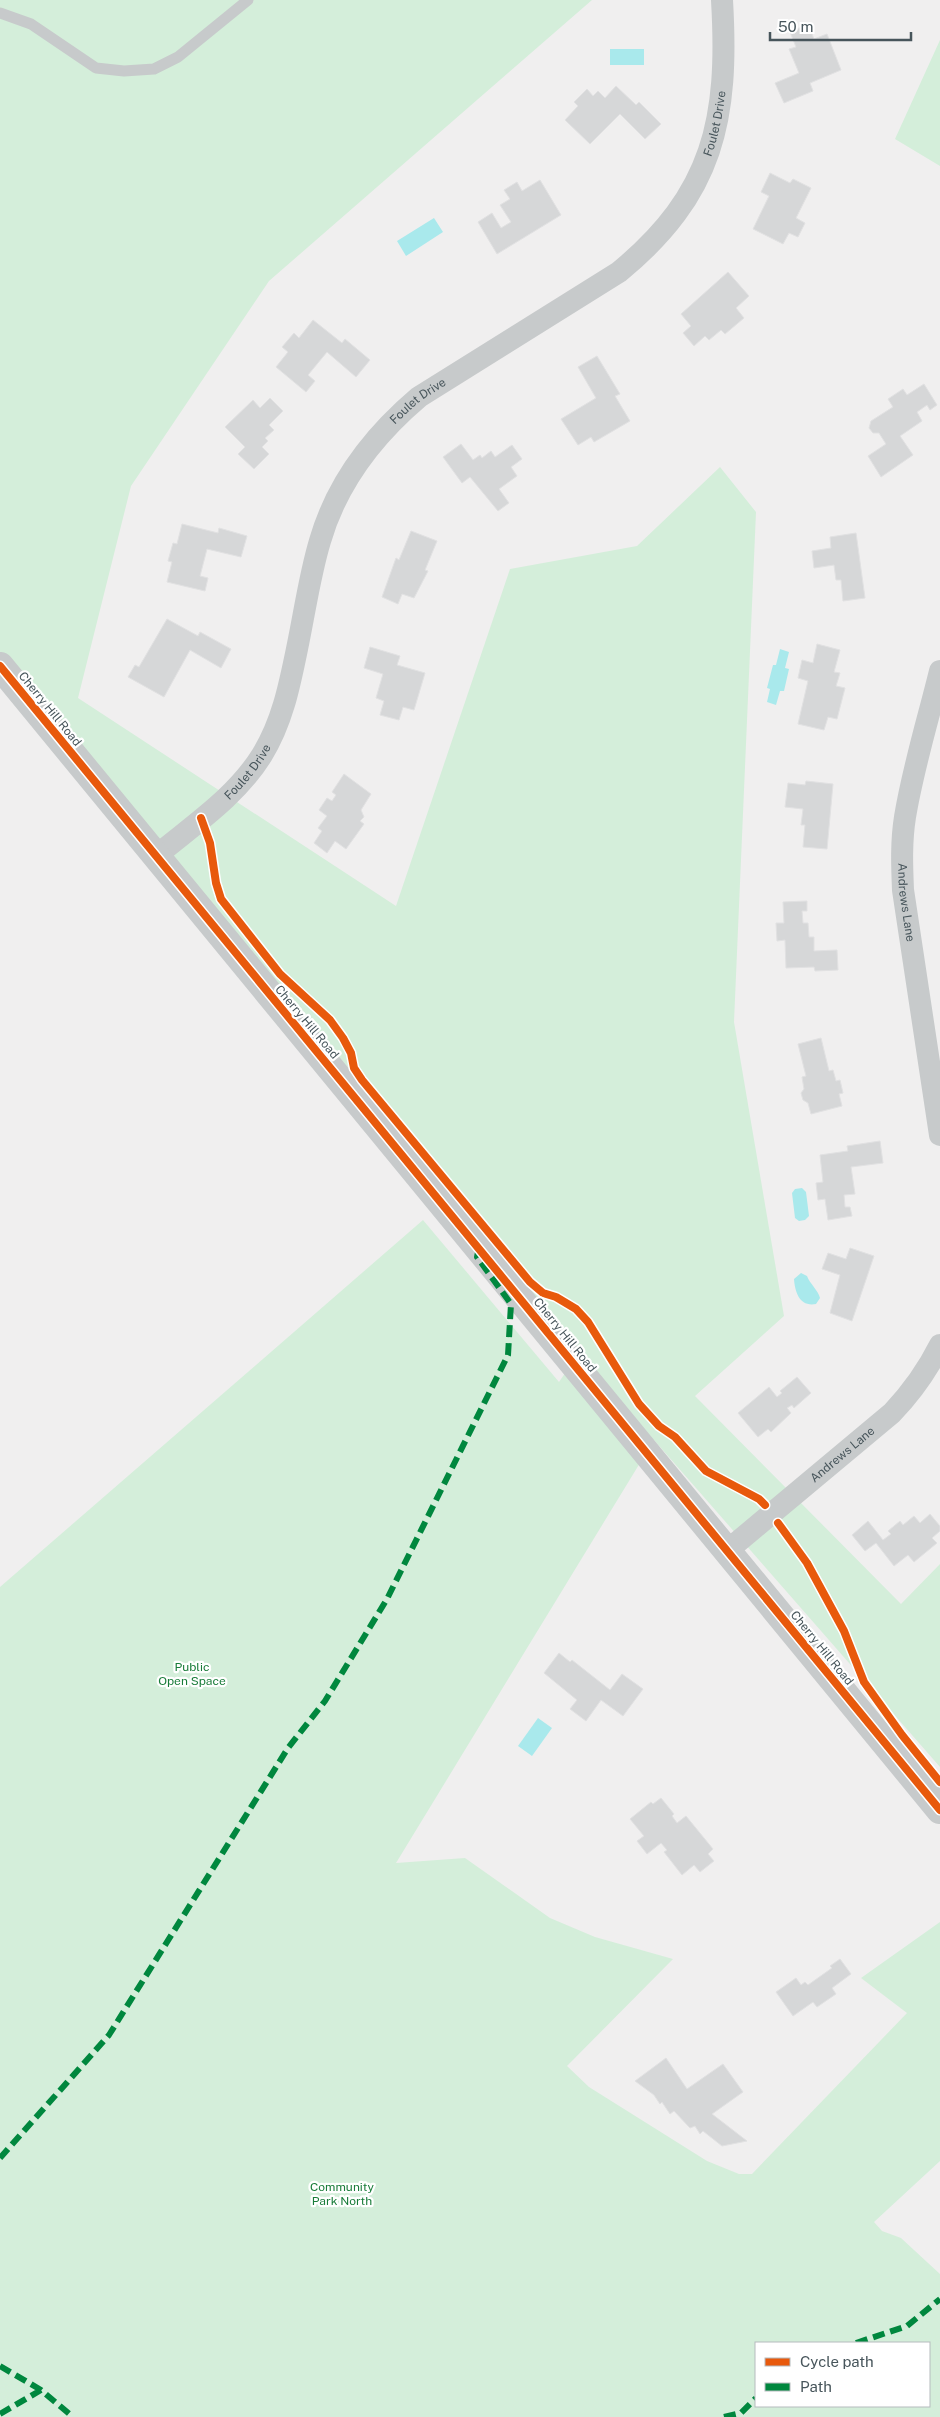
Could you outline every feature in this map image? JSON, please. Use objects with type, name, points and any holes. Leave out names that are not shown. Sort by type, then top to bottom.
[{"type":"street","name":"Foulet Drive","points":[[156,856],[245,779],[278,725],[288,693],[320,541],[333,505],[348,475],[371,444],[394,419],[419,397],[618,272],[651,244],[669,224],[686,199],[702,169],[718,118],[724,76],[722,0]]},
{"type":"street","name":"Cherry Hill Road","points":[[0,666],[940,1810]]},
{"type":"street","name":"Andrews Lane","points":[[940,671],[912,783],[905,819],[902,852],[903,890],[940,1135]]},
{"type":"street","name":"Andrews Lane","points":[[728,1550],[892,1413],[912,1391],[929,1367],[940,1345]]},
{"type":"lane","points":[[0,13],[31,24],[96,68],[124,71],[154,69],[178,57],[248,0]]},
{"type":"green space","points":[[0,0],[592,0],[269,281],[131,486],[78,698],[396,906],[510,569],[637,546],[720,467],[756,512],[734,1022],[784,1316],[695,1396],[901,1604],[940,1564],[940,1767],[654,1440],[396,1863],[465,1858],[550,1918],[595,1937],[673,1959],[567,2066],[589,2087],[707,2161],[739,2174],[752,2174],[907,2013],[861,1978],[940,1922],[940,2161],[874,2222],[882,2231],[901,2238],[940,2274],[940,2417],[0,2417],[0,1587],[423,1220],[559,1382],[574,1360],[0,659]]},
{"type":"green space","points":[[940,40],[940,166],[895,139]]},
{"type":"water","points":[[610,49],[644,49],[644,65],[610,65]]},
{"type":"water","points":[[434,218],[443,232],[406,256],[397,241]]},
{"type":"water","points":[[780,649],[789,652],[785,668],[789,669],[784,691],[780,691],[776,705],[767,702],[770,689],[767,688],[773,665],[776,665]]},
{"type":"water","points":[[802,1188],[806,1192],[809,1216],[805,1220],[799,1221],[795,1218],[792,1193],[795,1189]]},
{"type":"water","points":[[801,1273],[807,1276],[819,1295],[820,1298],[816,1304],[802,1301],[797,1294],[794,1279]]},
{"type":"water","points":[[538,1718],[552,1728],[532,1756],[518,1746]]},
{"type":"building","points":[[808,24],[814,39],[827,34],[841,70],[810,83],[813,91],[784,103],[775,83],[799,73],[789,49],[796,47],[790,32]]},
{"type":"building","points":[[616,86],[636,105],[639,102],[661,124],[645,139],[620,114],[590,144],[565,120],[578,106],[574,102],[587,89],[593,96],[598,91],[605,98]]},
{"type":"building","points":[[770,173],[790,183],[793,179],[811,188],[796,218],[805,223],[798,237],[789,233],[783,244],[753,229],[769,196],[761,192]]},
{"type":"building","points":[[540,180],[561,215],[497,254],[478,222],[492,213],[501,228],[511,222],[500,205],[510,199],[504,190],[517,182],[522,191]]},
{"type":"building","points":[[728,272],[749,296],[736,308],[744,318],[725,334],[721,330],[709,340],[705,336],[694,346],[683,333],[691,326],[681,314]]},
{"type":"building","points":[[313,320],[342,343],[345,339],[370,360],[356,377],[327,352],[308,375],[315,381],[306,392],[276,367],[288,352],[282,347],[294,333],[299,338]]},
{"type":"building","points":[[597,356],[620,394],[615,396],[630,421],[594,442],[591,437],[578,445],[561,419],[596,398],[578,367]]},
{"type":"building","points":[[924,384],[937,405],[930,410],[927,405],[917,412],[922,421],[900,436],[913,455],[881,477],[868,456],[886,444],[879,433],[873,433],[869,428],[871,421],[893,407],[888,399],[903,389],[907,395]]},
{"type":"building","points":[[270,398],[283,411],[269,425],[274,430],[265,438],[268,441],[262,447],[269,454],[254,469],[238,454],[245,447],[225,427],[253,400],[260,408]]},
{"type":"building","points":[[461,444],[473,460],[480,455],[482,458],[491,451],[495,457],[512,445],[522,459],[511,467],[517,476],[499,489],[509,503],[498,511],[470,477],[462,483],[443,457]]},
{"type":"building","points":[[182,524],[218,533],[219,528],[247,536],[241,557],[207,549],[200,576],[208,578],[205,591],[167,582],[172,562],[168,561],[173,543],[177,544]]},
{"type":"building","points":[[411,531],[437,541],[425,570],[428,571],[414,598],[402,594],[398,604],[382,597],[396,558],[399,560]]},
{"type":"building","points":[[856,533],[865,598],[843,601],[841,580],[836,580],[834,565],[814,568],[812,551],[831,548],[830,537]]},
{"type":"building","points":[[167,619],[198,636],[200,632],[231,649],[221,668],[190,650],[164,697],[128,677],[135,665],[139,667]]},
{"type":"building","points":[[817,644],[840,650],[834,672],[840,673],[836,686],[845,688],[837,719],[828,717],[824,730],[798,724],[808,681],[798,678],[802,660],[813,663]]},
{"type":"building","points":[[370,647],[400,656],[397,665],[425,673],[414,710],[403,707],[399,720],[380,715],[384,701],[376,698],[383,674],[364,668]]},
{"type":"building","points":[[344,774],[371,794],[361,810],[364,817],[360,821],[364,824],[346,849],[335,841],[327,853],[314,843],[322,831],[318,828],[327,816],[319,810],[327,798],[332,801],[336,795],[332,792]]},
{"type":"building","points":[[806,781],[833,784],[827,849],[803,847],[805,825],[801,825],[803,809],[785,807],[788,783],[805,785]]},
{"type":"building","points":[[807,901],[807,911],[802,911],[803,923],[808,923],[809,937],[814,937],[814,951],[837,950],[838,970],[815,971],[814,967],[786,968],[785,940],[777,941],[776,923],[784,923],[783,902]]},
{"type":"building","points":[[821,1038],[829,1071],[833,1070],[836,1081],[840,1080],[843,1093],[839,1094],[842,1106],[811,1114],[808,1103],[803,1100],[801,1093],[804,1089],[802,1077],[806,1076],[798,1044]]},
{"type":"building","points":[[880,1141],[883,1163],[851,1167],[855,1194],[844,1195],[845,1207],[850,1207],[852,1216],[828,1220],[825,1199],[818,1200],[816,1183],[823,1182],[820,1155],[848,1151],[847,1146]]},
{"type":"building","points":[[850,1248],[874,1256],[852,1321],[830,1313],[840,1275],[822,1269],[828,1253],[846,1259]]},
{"type":"building","points":[[797,1377],[811,1393],[794,1408],[792,1405],[787,1408],[791,1413],[771,1432],[768,1429],[758,1437],[738,1413],[769,1387],[777,1397],[782,1393],[780,1391]]},
{"type":"building","points":[[930,1514],[940,1526],[940,1531],[932,1538],[937,1543],[914,1562],[908,1555],[894,1566],[876,1543],[865,1551],[852,1535],[868,1521],[883,1540],[891,1534],[888,1531],[900,1521],[903,1525],[914,1516],[920,1523]]},
{"type":"building","points":[[559,1653],[570,1662],[572,1660],[610,1690],[622,1674],[643,1689],[623,1716],[601,1700],[586,1721],[570,1709],[577,1700],[544,1673]]},
{"type":"building","points":[[661,1798],[674,1814],[672,1816],[677,1823],[686,1816],[713,1849],[708,1854],[714,1861],[700,1872],[694,1865],[682,1875],[664,1852],[667,1850],[661,1843],[647,1854],[637,1841],[644,1836],[630,1819],[651,1802],[653,1804]]},
{"type":"building","points":[[840,1959],[851,1974],[832,1988],[836,1994],[817,2007],[813,2002],[793,2016],[776,1992],[796,1978],[801,1985],[805,1982],[808,1985],[832,1968],[830,1966]]},
{"type":"building","points":[[666,2058],[687,2089],[723,2064],[743,2092],[712,2114],[747,2141],[722,2146],[703,2131],[700,2134],[695,2126],[690,2128],[674,2111],[670,2114],[662,2102],[660,2104],[654,2095],[635,2081]]},
{"type":"marked path","points":[[0,2158],[109,2035],[288,1748],[325,1701],[387,1599],[508,1355],[511,1304],[477,1257],[478,1252]]},
{"type":"marked path","points":[[859,2342],[907,2326],[940,2299]]},
{"type":"marked path","points":[[0,2366],[41,2390],[73,2417]]},
{"type":"marked path","points":[[0,2414],[41,2390]]},
{"type":"marked path","points":[[724,2417],[741,2413],[755,2399]]},
{"type":"cycle path","points":[[0,666],[940,1810]]},
{"type":"cycle path","points":[[201,818],[210,843],[216,883],[221,899],[280,974],[330,1020],[343,1038],[351,1053],[354,1068],[362,1080],[530,1282],[543,1293],[556,1297],[576,1309],[588,1322],[639,1404],[659,1426],[675,1437],[706,1471],[759,1499],[765,1505]]},
{"type":"cycle path","points":[[778,1523],[807,1563],[844,1631],[864,1682],[902,1735],[940,1782]]},
{"type":"park label","name":"Public Open Space","points":[[192,1674]]},
{"type":"park label","name":"Community Park North","points":[[342,2194]]}]
